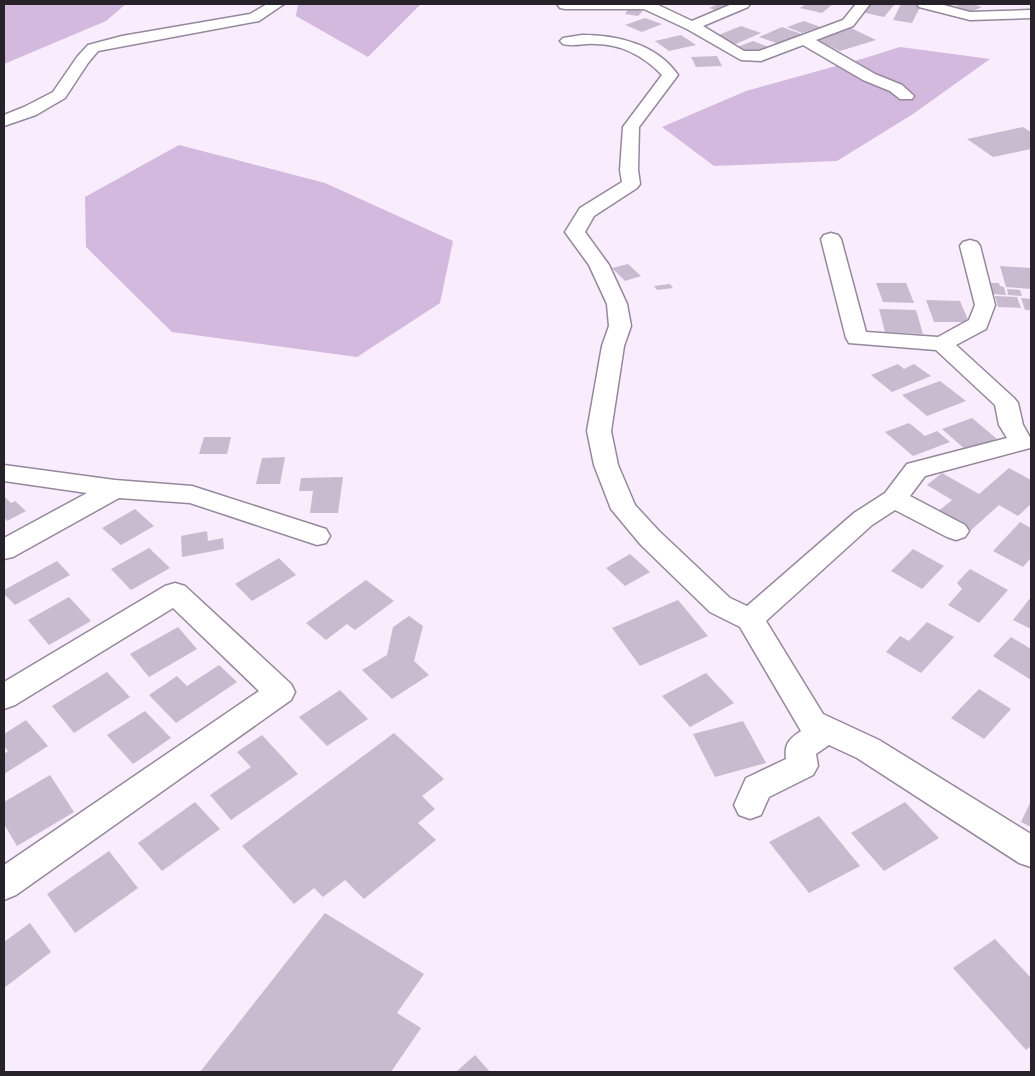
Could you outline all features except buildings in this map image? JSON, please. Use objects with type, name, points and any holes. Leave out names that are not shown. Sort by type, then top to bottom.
[{"type":"street","points":[[4,121],[30,111],[59,95],[82,60],[93,48],[122,41],[254,18],[277,4]]},
{"type":"street","points":[[564,4],[565,6],[647,4],[692,26],[741,55],[761,56],[848,23],[863,4]]},
{"type":"street","points":[[692,26],[743,4]]},
{"type":"street","points":[[924,4],[970,16],[1031,14]]},
{"type":"street","points":[[981,4],[1009,16]]},
{"type":"street","points":[[568,41],[580,39],[634,46],[660,63],[670,74],[631,127],[629,170],[631,184],[587,212],[575,232],[599,265],[618,304],[620,326],[614,346],[599,431],[606,466],[624,509],[650,538],[720,605],[750,619],[812,723],[868,749],[1031,852]]},
{"type":"street","points":[[804,40],[869,78],[896,88],[906,96]]},
{"type":"street","points":[[831,240],[857,338],[942,344],[978,324],[985,305],[970,246]]},
{"type":"street","points":[[750,619],[862,519],[894,499],[916,470],[1021,442],[1011,425],[1006,403],[942,344]]},
{"type":"street","points":[[4,473],[115,489],[192,495],[317,536]]},
{"type":"street","points":[[4,550],[115,489]]},
{"type":"street","points":[[894,499],[956,531]]},
{"type":"street","points":[[4,697],[175,592],[280,692],[4,884]]},
{"type":"street","points":[[750,805],[758,788],[802,766],[800,748],[828,730]]},
{"type":"shaded area","points":[[4,4],[126,4],[106,21],[4,64]]},
{"type":"shaded area","points":[[298,4],[421,4],[368,57],[296,16]]},
{"type":"shaded area","points":[[900,47],[990,59],[913,114],[837,161],[714,166],[662,127],[746,91]]},
{"type":"shaded area","points":[[179,145],[325,183],[453,241],[440,303],[357,357],[172,332],[86,247],[85,197]]}]
